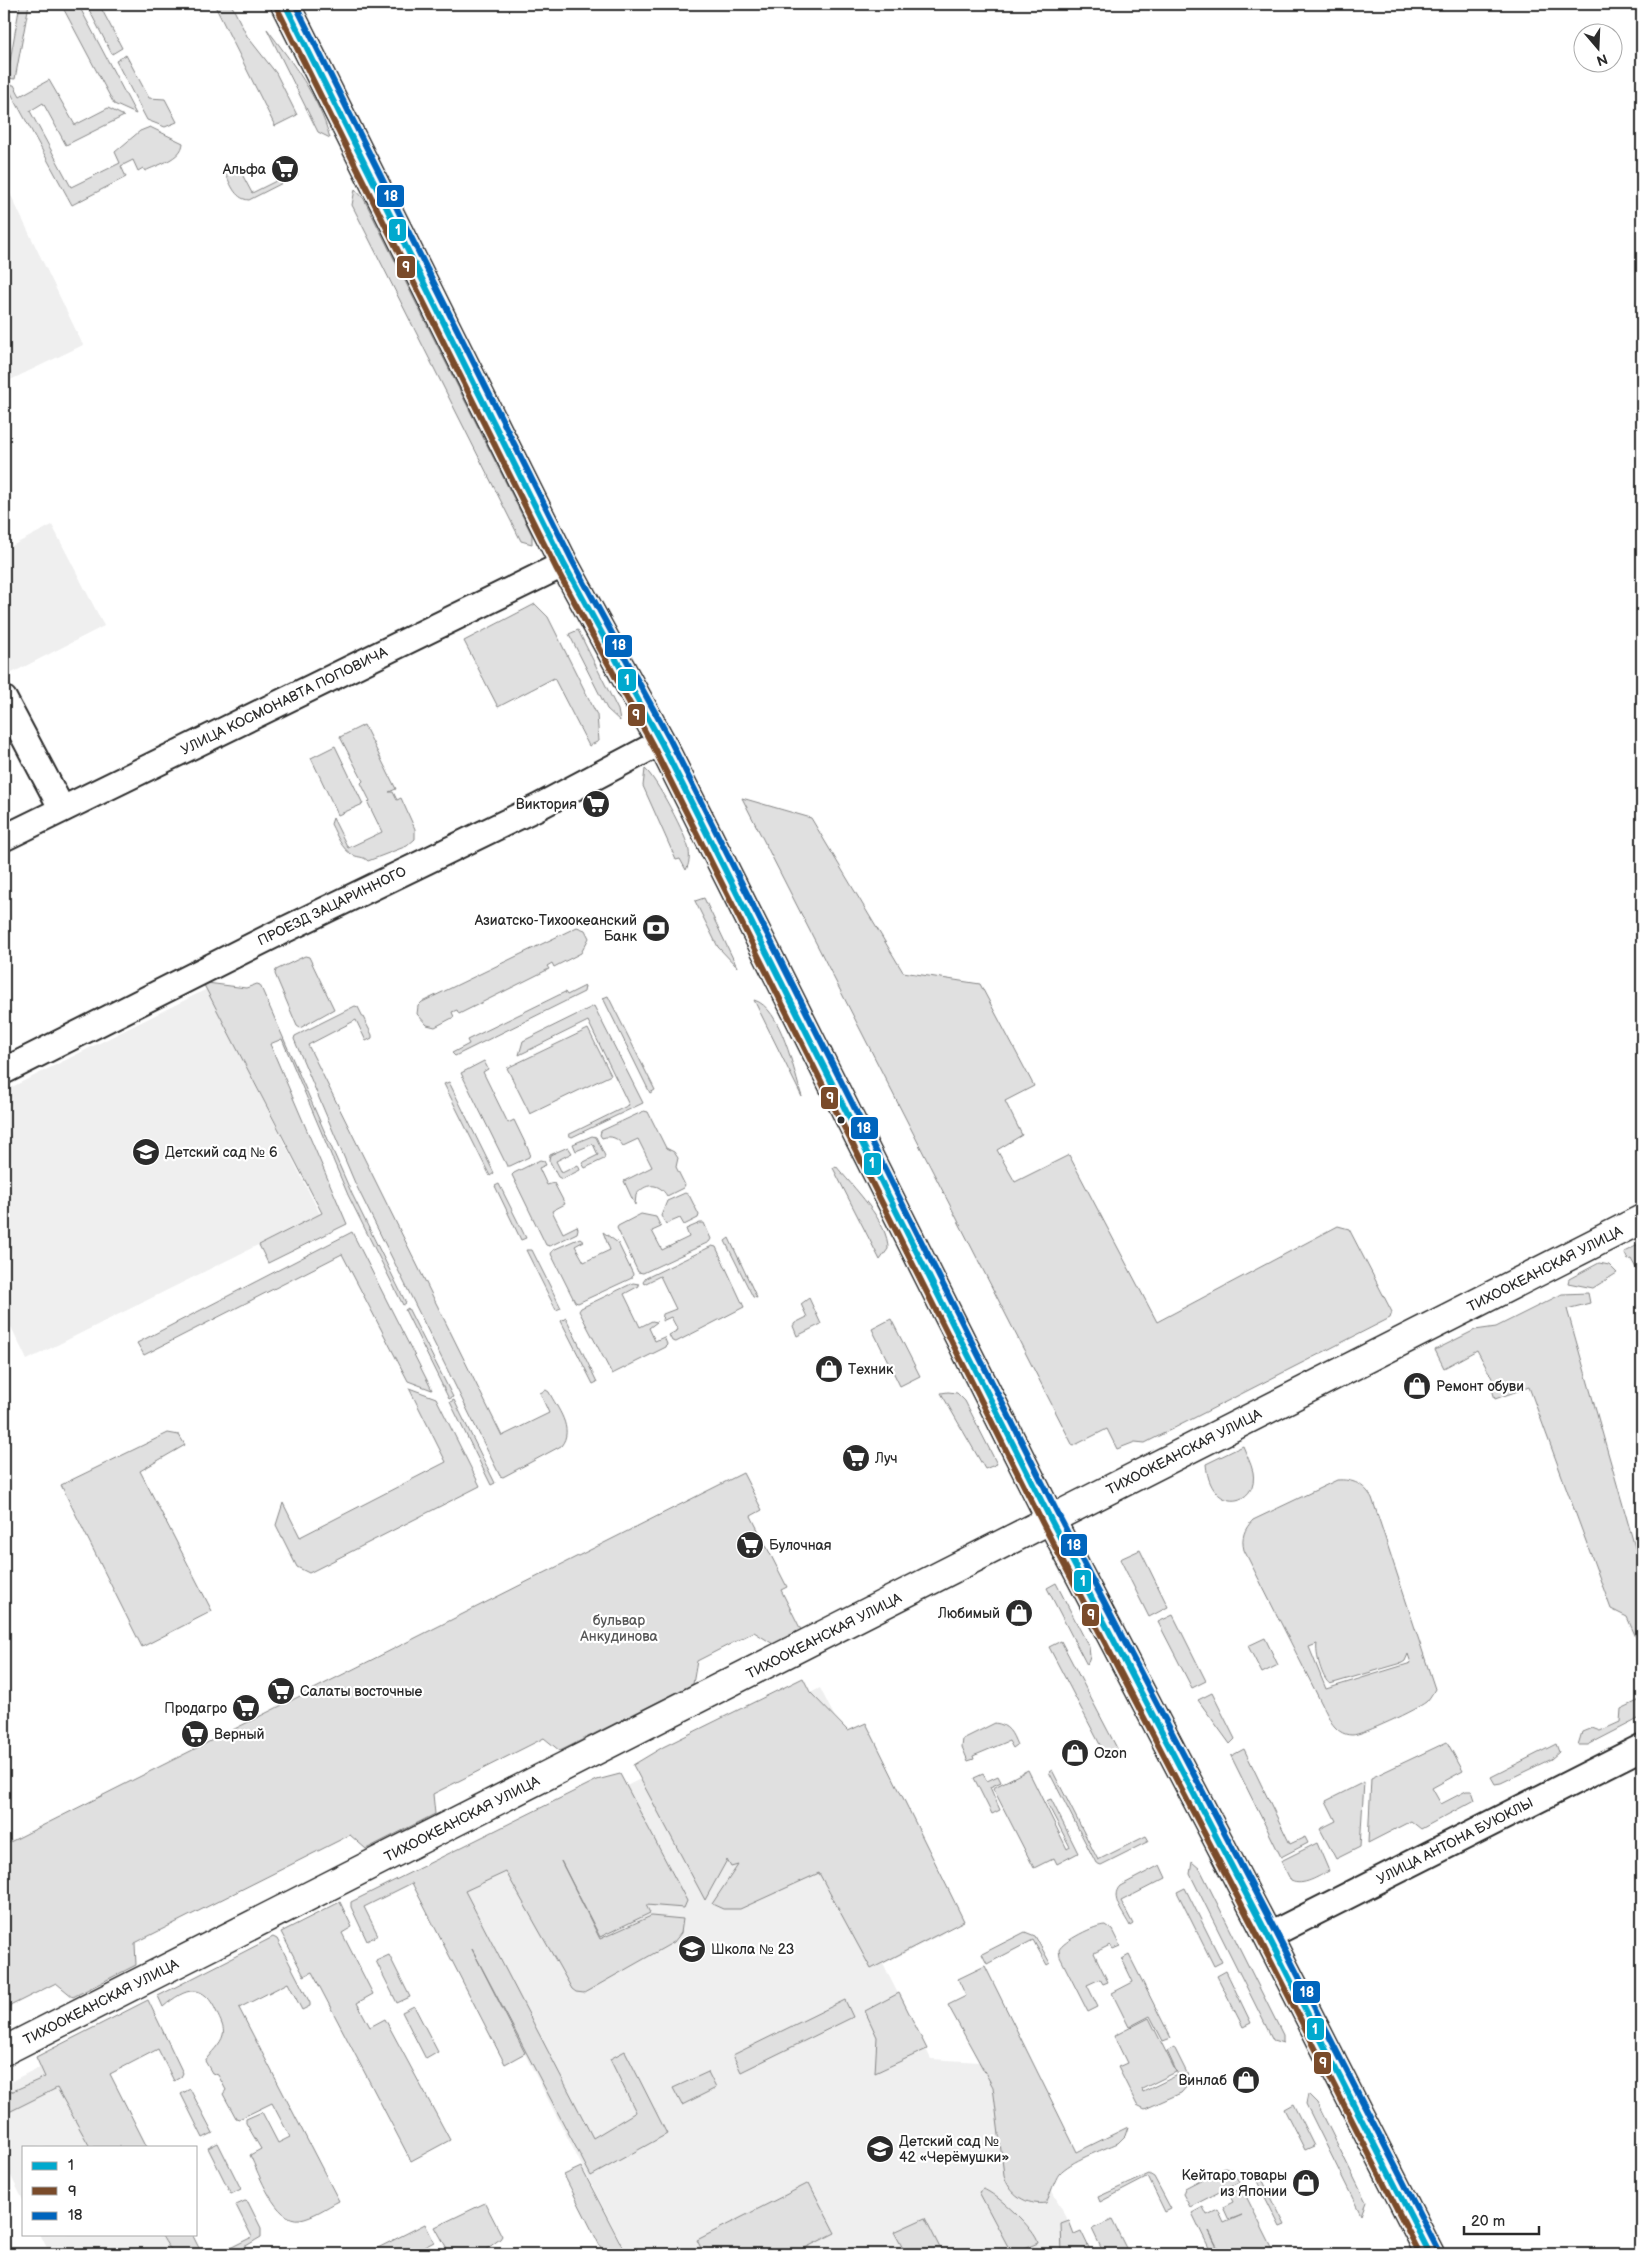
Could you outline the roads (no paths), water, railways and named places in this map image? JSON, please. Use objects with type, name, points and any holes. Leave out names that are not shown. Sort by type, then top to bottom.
[{"type":"main road","points":[[285,4],[564,564],[661,742],[1050,1520],[1268,1936],[1430,2254]]},
{"type":"main road","name":"ТИХООКЕАНСКАЯ УЛИЦА","points":[[4,2051],[1642,1219]]},
{"type":"street","name":"УЛИЦА КОСМОНАВТА ПОПОВИЧА","points":[[4,838],[564,564]]},
{"type":"street","points":[[4,699],[62,809]]},
{"type":"street","name":"ПРОЕЗД ЗАЦАРИННОГО","points":[[4,1071],[250,947],[538,807],[661,742]]},
{"type":"street","name":"УЛИЦА АНТОНА БУЮКЛЫ","points":[[1268,1936],[1642,1747]]},
{"type":"place","name":"Альфа","points":[[285,169]]},
{"type":"place","name":"Виктория","points":[[596,804]]},
{"type":"place","name":"Азиатско-Тихоокеанский Банк","points":[[656,928]]},
{"type":"place","name":"Детский сад № 6","points":[[146,1152]]},
{"type":"place","name":"Техник","points":[[829,1369]]},
{"type":"place","name":"Ремонт обуви","points":[[1417,1386]]},
{"type":"place","name":"Луч","points":[[856,1458]]},
{"type":"place","name":"Булочная","points":[[750,1545]]},
{"type":"place","name":"Любимый","points":[[1019,1613]]},
{"type":"place","name":"Салаты восточные","points":[[281,1691]]},
{"type":"place","name":"Продагро","points":[[246,1708]]},
{"type":"place","name":"Верный","points":[[195,1734]]},
{"type":"place","name":"Ozon","points":[[1075,1753]]},
{"type":"place","name":"Школа № 23","points":[[692,1949]]},
{"type":"place","name":"Винлаб","points":[[1246,2080]]},
{"type":"place","name":"Детский сад № 42 «Черёмушки»","points":[[880,2149]]},
{"type":"place","name":"Кейтаро товары из Японии","points":[[1306,2183]]},
{"type":"park label","name":"бульвар Анкудинова","points":[[619,1628]]}]
